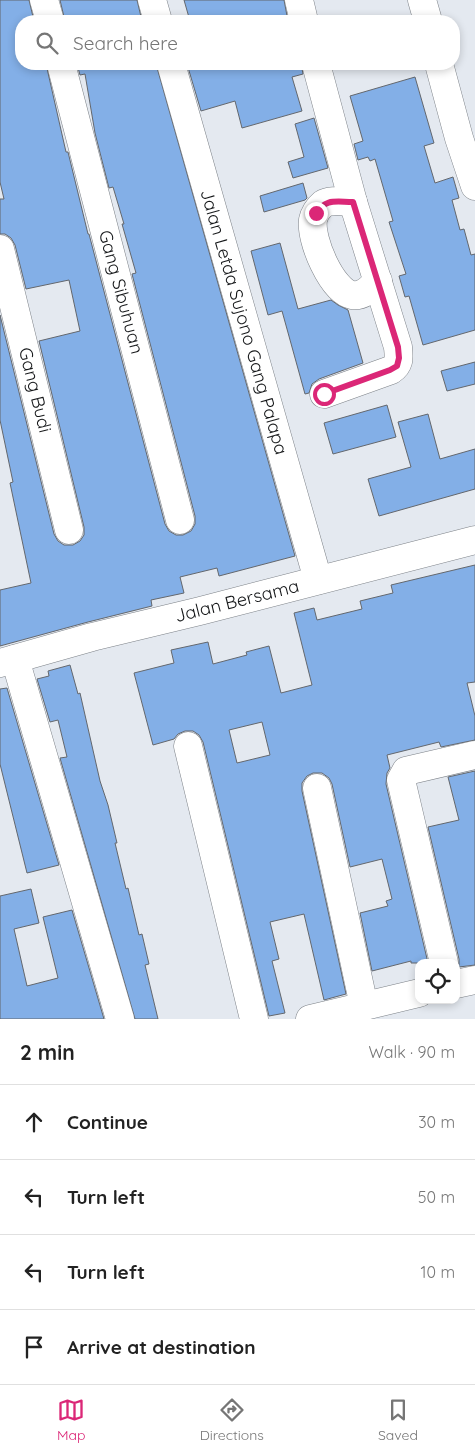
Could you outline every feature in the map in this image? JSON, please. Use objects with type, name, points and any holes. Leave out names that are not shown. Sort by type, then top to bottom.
[{"type":"street","points":[[44,0],[48,15]]},
{"type":"street","points":[[152,0],[156,15]]},
{"type":"street","points":[[299,0],[303,15]]},
{"type":"street","points":[[422,0],[426,15]]},
{"type":"street","name":"Gang Sibuhuan","points":[[63,70],[180,520]]},
{"type":"street","name":"Jalan Letda Sujono Gang Palapa","points":[[173,70],[318,580]]},
{"type":"street","points":[[318,70],[353,202],[398,347],[399,358],[397,366],[390,370],[324,394]]},
{"type":"street","points":[[441,70],[467,137],[475,186]]},
{"type":"street","points":[[353,202],[326,202],[321,205],[313,220],[317,245],[323,263],[333,280],[340,288],[351,295],[367,292],[378,281]]},
{"type":"street","name":"Gang Budi","points":[[0,249],[69,530]]},
{"type":"street","name":"Jalan Bersama","points":[[8,661],[92,637],[475,540]]},
{"type":"street","points":[[8,661],[120,1019]]},
{"type":"street","points":[[188,746],[254,1019]]},
{"type":"street","points":[[443,959],[401,780],[406,771],[475,755]]},
{"type":"street","points":[[317,788],[364,1006]]},
{"type":"street","points":[[460,983],[475,980]]},
{"type":"street","points":[[310,1019],[415,993]]},
{"type":"building","points":[[0,0],[29,0],[33,15],[15,15],[15,70],[47,70],[66,152],[68,152],[165,524],[169,531],[176,535],[183,535],[191,531],[195,524],[195,516],[132,274],[136,273],[113,187],[109,188],[95,133],[85,74],[80,75],[79,70],[158,70],[295,556],[219,576],[217,568],[180,577],[184,593],[151,600],[152,606],[0,646],[0,590],[31,583],[10,483],[13,482],[0,420],[0,315],[54,534],[58,541],[64,545],[73,545],[80,541],[84,535],[84,527],[39,341],[80,331],[69,280],[26,289],[15,245],[11,238],[5,234],[0,234],[0,199],[4,199],[0,182]]},
{"type":"building","points":[[60,0],[137,0],[141,15],[64,15]]},
{"type":"building","points":[[184,0],[284,0],[287,15],[188,15]]},
{"type":"building","points":[[189,70],[302,70],[303,74],[292,77],[302,111],[242,128],[235,101],[201,111]]},
{"type":"building","points":[[415,77],[434,143],[424,146],[435,183],[453,177],[459,198],[452,200],[460,230],[464,229],[471,255],[475,254],[475,330],[423,345],[409,296],[405,297],[399,276],[406,274],[389,222],[393,221],[375,159],[370,161],[368,157],[358,160],[354,144],[363,141],[350,96]]},
{"type":"building","points":[[314,118],[328,168],[293,178],[288,162],[304,157],[295,124]]},
{"type":"building","points":[[303,183],[307,198],[305,200],[264,212],[260,196]]},
{"type":"building","points":[[280,243],[298,309],[331,300],[348,310],[363,363],[319,379],[312,384],[309,393],[305,394],[282,311],[268,315],[251,251]]},
{"type":"building","points":[[475,362],[475,384],[447,391],[441,371]]},
{"type":"building","points":[[387,405],[396,437],[333,454],[324,423]]},
{"type":"building","points":[[428,414],[440,459],[475,449],[475,489],[379,516],[368,479],[411,467],[398,422]]},
{"type":"building","points":[[475,565],[475,682],[467,683],[475,716],[475,740],[441,747],[439,742],[387,755],[390,768],[387,773],[386,784],[427,959],[415,959],[415,963],[411,963],[411,961],[372,971],[360,913],[388,906],[386,901],[392,899],[382,859],[350,867],[332,784],[329,778],[322,773],[313,773],[307,776],[302,783],[302,791],[346,994],[324,1000],[304,914],[270,922],[279,959],[272,961],[285,1013],[269,1016],[203,742],[199,735],[193,731],[185,731],[178,734],[174,739],[153,745],[134,673],[174,663],[171,650],[208,642],[213,664],[247,655],[246,652],[269,646],[281,693],[312,685],[294,613],[314,608],[317,620],[362,609],[360,601],[393,593],[391,585]],"holes":[[[262,722],[270,755],[237,763],[229,730]]]},
{"type":"building","points":[[70,665],[78,694],[80,693],[100,781],[108,805],[126,889],[128,888],[139,935],[142,934],[149,964],[145,965],[158,1019],[135,1019],[60,758],[67,757],[58,720],[50,722],[37,679],[49,676],[48,671]]},
{"type":"building","points":[[7,688],[59,865],[27,873],[0,764],[0,689]]},
{"type":"building","points":[[475,771],[475,965],[460,967],[460,959],[428,827],[459,820],[448,777]]},
{"type":"building","points":[[31,889],[39,923],[14,929],[27,986],[58,978],[43,917],[72,910],[104,1019],[0,1019],[0,896]]},
{"type":"route","points":[[316,213],[321,205],[326,202],[353,202],[398,347],[399,358],[397,366],[390,370],[324,394]]}]
